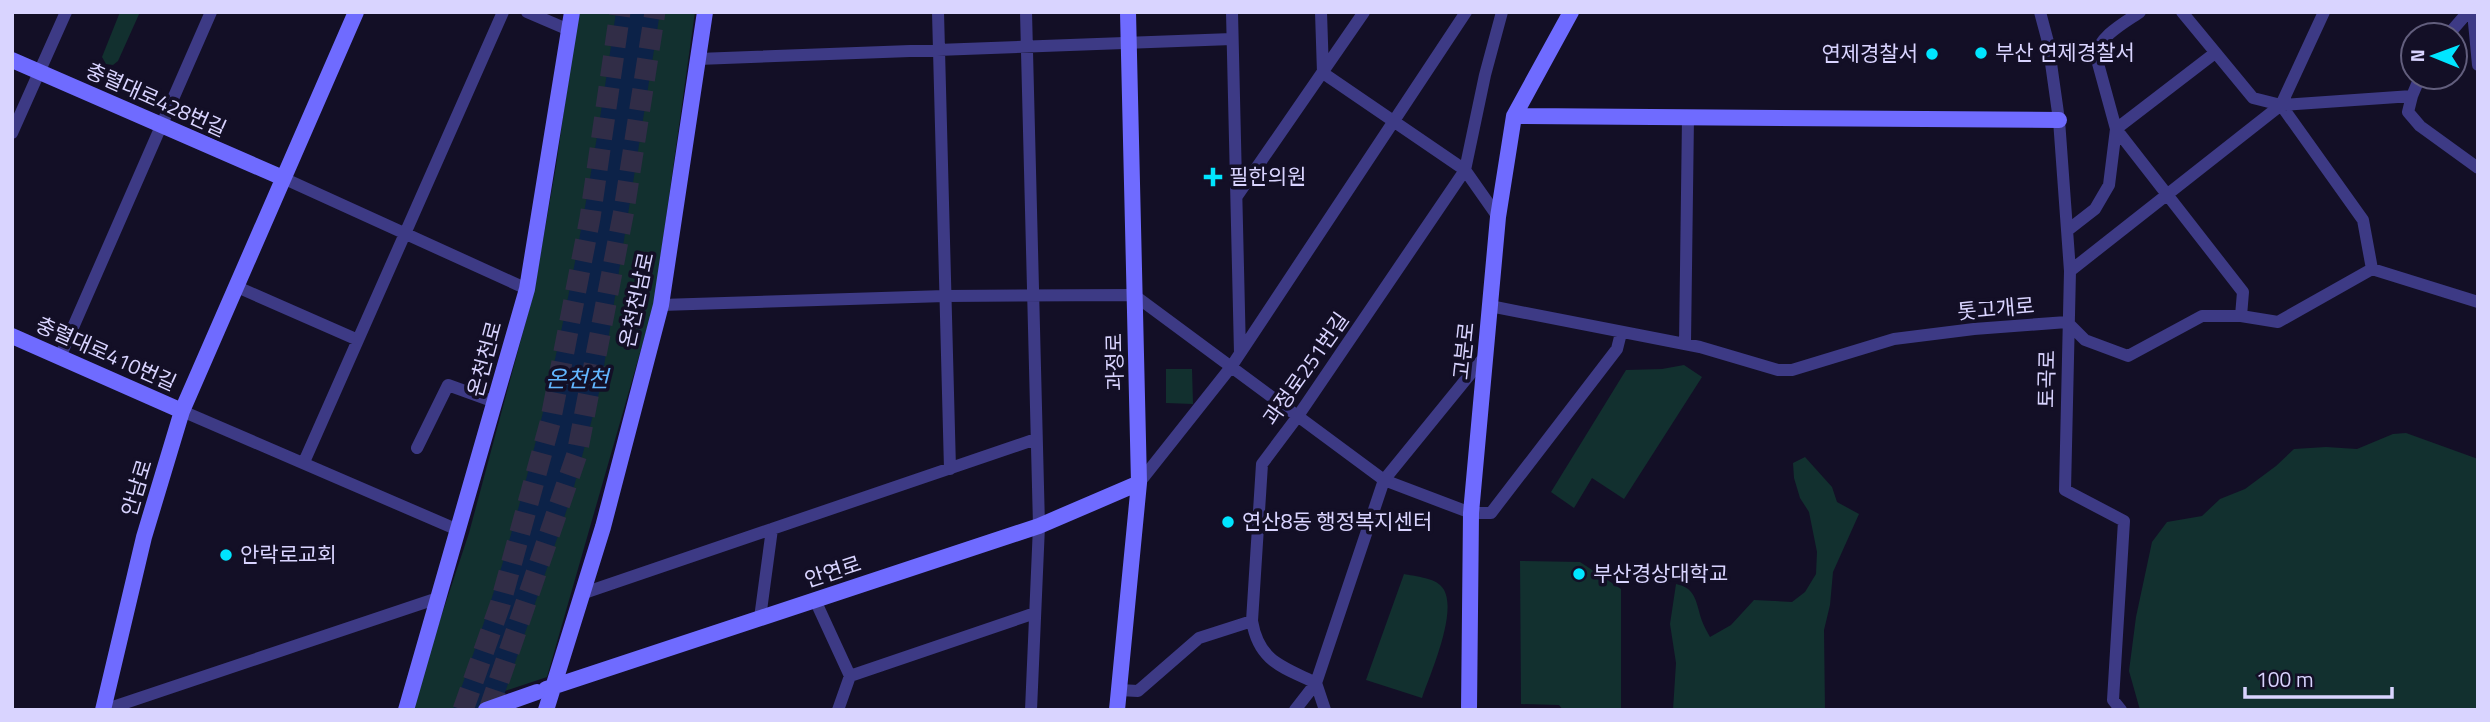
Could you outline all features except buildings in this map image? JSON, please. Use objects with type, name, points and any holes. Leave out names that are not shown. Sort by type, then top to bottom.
[{"type":"street","points":[[12,133],[66,12]]},
{"type":"street","points":[[60,357],[211,12]]},
{"type":"street","name":"안남로","points":[[104,710],[144,537],[182,411],[356,12]]},
{"type":"street","points":[[304,462],[503,12]]},
{"type":"street","points":[[527,12],[569,30]]},
{"type":"street","name":"온천천로","points":[[406,710],[527,289],[572,12]]},
{"type":"street","name":"온천천남로","points":[[546,710],[584,593],[661,305],[705,12]]},
{"type":"street","points":[[938,12],[950,469]]},
{"type":"street","points":[[1026,12],[1039,526],[1031,710]]},
{"type":"street","name":"과정로","points":[[1117,710],[1139,483],[1128,12]]},
{"type":"street","points":[[1232,12],[1240,353]]},
{"type":"street","points":[[1321,12],[1323,73]]},
{"type":"street","points":[[1237,197],[1364,12]]},
{"type":"street","points":[[1139,483],[1231,367],[1466,12]]},
{"type":"street","name":"과정로251번길","points":[[1252,621],[1262,464],[1298,416],[1465,170],[1485,75],[1502,12]]},
{"type":"street","name":"고분로","points":[[1469,710],[1471,513],[1498,217],[1514,116],[1571,12]]},
{"type":"street","name":"토곡로","points":[[2040,12],[2048,42],[2059,120],[2068,230],[2070,271],[2065,490],[2124,521],[2113,700],[2121,710]]},
{"type":"street","points":[[2068,230],[2095,209],[2109,185],[2116,129],[2096,56],[2097,48],[2103,40],[2140,12]]},
{"type":"street","points":[[2182,12],[2253,98],[2281,105],[2412,96]]},
{"type":"street","points":[[2070,271],[2281,105],[2324,12]]},
{"type":"street","points":[[2471,12],[2478,65]]},
{"type":"street","points":[[698,59],[1232,38]]},
{"type":"street","points":[[2116,129],[2214,53]]},
{"type":"street","name":"충렬대로428번길","points":[[12,60],[283,178]]},
{"type":"street","points":[[1323,73],[1465,170],[1498,217]]},
{"type":"street","points":[[2414,91],[2408,112],[2420,126],[2478,168]]},
{"type":"street","points":[[2281,105],[2363,220],[2372,269]]},
{"type":"street","points":[[1514,116],[2059,120]]},
{"type":"street","points":[[1685,344],[1688,117]]},
{"type":"street","points":[[2116,129],[2243,292],[2241,316]]},
{"type":"street","points":[[283,178],[527,289]]},
{"type":"street","points":[[2067,322],[2085,340],[2128,356],[2202,316],[2241,316],[2278,322],[2372,269],[2478,302]]},
{"type":"street","points":[[235,286],[358,340]]},
{"type":"street","points":[[661,305],[945,296],[1135,295],[1384,480],[1471,513],[1491,513],[1617,349],[1621,333]]},
{"type":"street","name":"톳고개로","points":[[1490,306],[1685,344],[1778,370],[1792,370],[1894,339],[1974,329],[2067,322]]},
{"type":"street","name":"충렬대로410번길","points":[[12,336],[182,411]]},
{"type":"street","points":[[1296,710],[1316,683],[1384,480],[1485,356]]},
{"type":"street","points":[[417,448],[448,385],[495,402]]},
{"type":"street","points":[[182,411],[458,530]]},
{"type":"street","points":[[584,593],[1037,439]]},
{"type":"street","name":"안연로","points":[[486,710],[1039,526],[1139,483]]},
{"type":"street","points":[[760,618],[772,529]]},
{"type":"street","points":[[104,710],[438,598]]},
{"type":"street","points":[[815,600],[850,676],[838,710]]},
{"type":"street","points":[[850,676],[1035,613]]},
{"type":"street","points":[[1119,690],[1138,691],[1199,638],[1252,621],[1260,648],[1270,661],[1316,683],[1325,710]]},
{"type":"green space","points":[[120,12],[140,12],[118,61],[113,65],[106,64],[102,57]]},
{"type":"green space","points":[[578,12],[695,12],[654,304],[547,677],[448,710],[410,710],[469,533],[534,291],[556,166]]},
{"type":"green space","points":[[1684,365],[1702,377],[1624,499],[1592,478],[1574,508],[1551,492],[1626,370]]},
{"type":"green space","points":[[1166,369],[1192,369],[1193,404],[1166,403]]},
{"type":"green space","points":[[2406,433],[2478,459],[2478,710],[2140,710],[2129,671],[2136,617],[2152,542],[2167,522],[2202,516],[2220,499],[2245,489],[2294,449],[2357,449],[2393,434]]},
{"type":"green space","points":[[1805,457],[1832,487],[1837,502],[1859,514],[1833,572],[1824,630],[1825,710],[1673,710],[1676,663],[1670,624],[1676,584],[1692,593],[1710,637],[1731,625],[1754,600],[1792,602],[1805,592],[1816,574],[1817,552],[1809,512],[1800,498],[1794,478],[1793,463]]},
{"type":"green space","points":[[1520,561],[1580,562],[1621,589],[1621,710],[1563,710],[1559,705],[1521,704]]},
{"type":"green space","points":[[1404,574],[1440,585],[1446,594],[1448,607],[1442,640],[1422,698],[1366,680]]},
{"type":"water","name":"온천천","points":[[616,12],[660,12],[601,385],[572,494],[499,710],[453,710],[510,539],[554,366],[588,190]]},
{"type":"tunnel","points":[[463,710],[500,605],[550,423],[590,218],[620,12]]},
{"type":"tunnel","points":[[489,710],[577,454],[624,210],[655,12]]},
{"type":"place","name":"부산 연제경찰서","points":[[1981,53]]},
{"type":"place","name":"연제경찰서","points":[[1932,54]]},
{"type":"place","name":"필한의원","points":[[1213,177]]},
{"type":"place","name":"연산8동 행정복지센터","points":[[1228,522]]},
{"type":"place","name":"안락로교회","points":[[226,555]]},
{"type":"place","name":"부산경상대학교","points":[[1579,574]]}]
